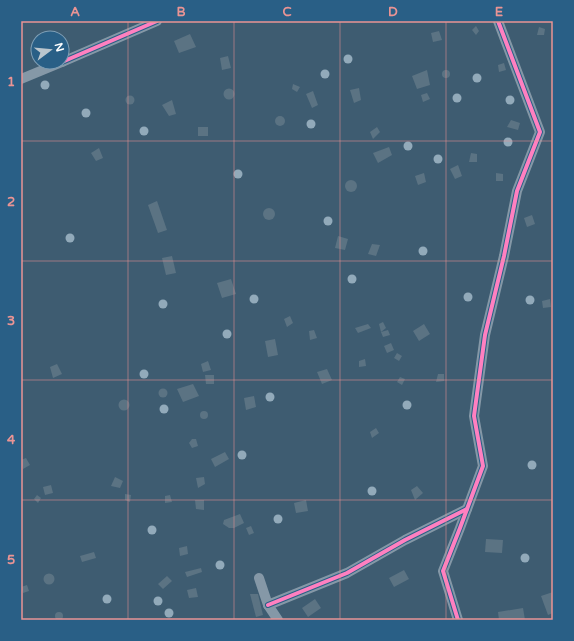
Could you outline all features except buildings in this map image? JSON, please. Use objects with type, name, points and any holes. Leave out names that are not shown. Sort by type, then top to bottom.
[{"type":"street","points":[[70,59],[157,21]]},
{"type":"street","points":[[458,620],[443,571],[483,466],[474,416],[485,335],[504,256],[517,191],[540,132],[498,21]]},
{"type":"street","points":[[21,79],[43,70]]},
{"type":"street","points":[[268,605],[348,573],[405,540],[467,509]]},
{"type":"street","points":[[258,578],[268,605],[278,620]]},
{"type":"cycle path","points":[[70,59],[157,21]]},
{"type":"cycle path","points":[[458,620],[443,571],[483,466],[474,416],[485,335],[504,256],[517,191],[540,132],[498,21]]},
{"type":"cycle path","points":[[268,605],[347,573],[405,540],[467,509]]}]
